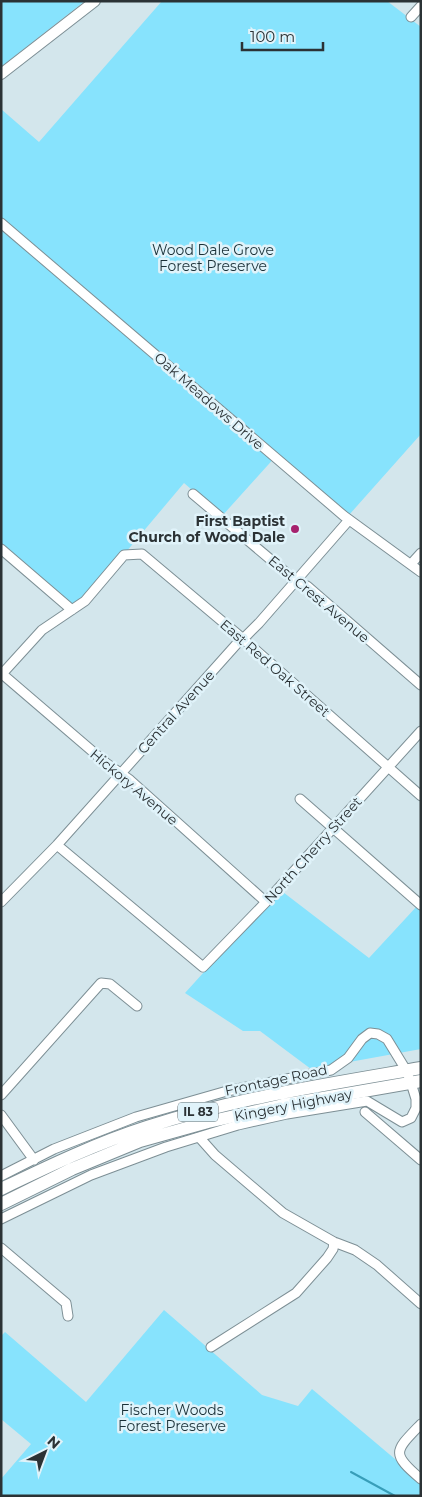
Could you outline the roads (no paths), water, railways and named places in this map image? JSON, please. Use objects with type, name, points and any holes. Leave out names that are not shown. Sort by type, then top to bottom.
[{"type":"highway","name":"Kingery Highway","points":[[1,1189],[98,1145],[184,1115],[249,1099],[421,1068]]},
{"type":"highway","name":"Kingery Highway","points":[[1,1204],[72,1169],[140,1141],[208,1122],[274,1107],[416,1082]]},
{"type":"main road","points":[[1,74],[95,1]]},
{"type":"street","points":[[411,17],[421,6]]},
{"type":"street","name":"Oak Meadows Drive","points":[[1,223],[349,520],[421,572]]},
{"type":"street","name":"East Crest Avenue","points":[[193,494],[296,581],[307,586],[421,685]]},
{"type":"street","name":"Central Avenue","points":[[1,902],[57,845],[242,638],[259,623],[349,520]]},
{"type":"street","points":[[1,549],[72,610],[42,630],[2,674]]},
{"type":"street","points":[[411,564],[421,553]]},
{"type":"street","name":"East Red Oak Street","points":[[72,610],[85,601],[124,555],[142,554],[242,638],[421,796]]},
{"type":"street","name":"Hickory Avenue","points":[[2,674],[120,774],[130,780],[266,902]]},
{"type":"street","name":"North Cherry Street","points":[[57,845],[203,967],[266,902],[421,731]]},
{"type":"street","points":[[300,799],[421,905]]},
{"type":"street","points":[[1,1095],[101,983],[110,984],[137,1006]]},
{"type":"street","name":"Frontage Road","points":[[1,1176],[54,1149],[136,1116],[227,1091],[331,1070],[348,1058],[362,1039],[370,1033],[378,1034],[387,1039],[406,1070],[416,1082],[416,1108],[411,1118],[402,1122],[366,1101],[287,1114],[238,1125],[166,1147],[91,1175],[1,1219]]},
{"type":"street","points":[[365,1112],[421,1160]]},
{"type":"street","points":[[1,1115],[34,1160]]},
{"type":"street","points":[[198,1137],[215,1155],[283,1213],[377,1264],[421,1304]]},
{"type":"street","points":[[211,1347],[296,1293],[327,1258],[333,1249],[334,1242]]},
{"type":"street","points":[[1,1248],[66,1303],[68,1316]]},
{"type":"street","points":[[421,1424],[402,1445],[399,1455],[403,1464],[421,1479]]},
{"type":"waterway","points":[[351,1472],[395,1496]]},
{"type":"place","name":"First Baptist Church of Wood Dale","points":[[295,529]]},
{"type":"park label","name":"Wood Dale Grove Forest Preserve","points":[[213,258]]},
{"type":"park label","name":"Fischer Woods Forest Preserve","points":[[172,1418]]}]
